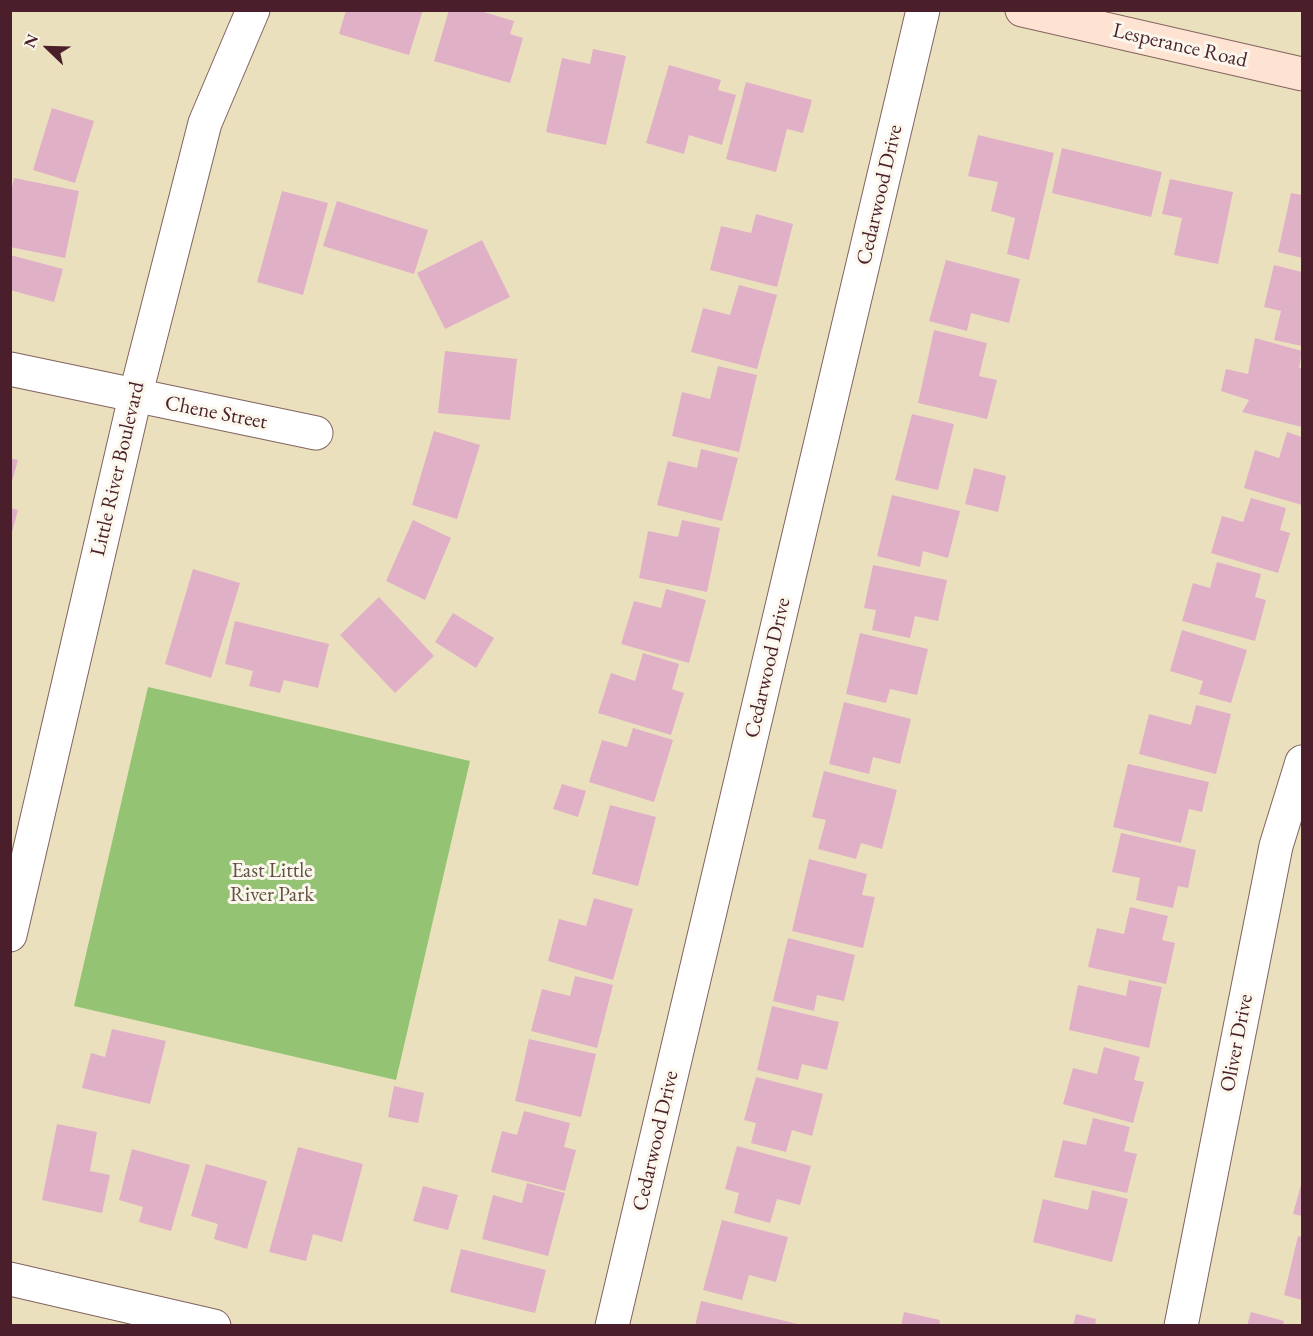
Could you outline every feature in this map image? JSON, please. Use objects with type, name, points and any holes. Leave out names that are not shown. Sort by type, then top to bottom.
[{"type":"main road","name":"Lesperance Road","points":[[1022,10],[1302,74]]},
{"type":"street","name":"Little River Boulevard","points":[[10,935],[17,879],[135,397],[205,123],[253,10]]},
{"type":"street","name":"Cedarwood Drive","points":[[612,1326],[922,10]]},
{"type":"street","name":"Chene Street","points":[[10,369],[135,397],[316,433]]},
{"type":"street","name":"Oliver Drive","points":[[1181,1326],[1276,846],[1302,762]]},
{"type":"street","points":[[10,1279],[214,1326]]},
{"type":"green space","name":"East Little River Park","points":[[148,687],[470,761],[396,1080],[74,1006]]},
{"type":"building","points":[[346,10],[423,10],[409,55],[339,34]]},
{"type":"building","points":[[449,10],[477,10],[514,21],[510,34],[523,38],[510,83],[434,61]]},
{"type":"building","points":[[593,49],[626,56],[606,145],[546,132],[562,58],[590,64]]},
{"type":"building","points":[[669,65],[721,80],[718,90],[736,95],[722,145],[689,135],[684,154],[646,143]]},
{"type":"building","points":[[746,82],[812,100],[803,133],[787,129],[776,172],[726,159]]},
{"type":"building","points":[[52,108],[94,121],[75,183],[33,170]]},
{"type":"building","points":[[978,135],[1054,153],[1029,260],[1007,254],[1015,218],[991,211],[998,182],[968,176]]},
{"type":"building","points":[[1062,148],[1162,172],[1151,217],[1052,193]]},
{"type":"building","points":[[14,178],[79,191],[65,258],[10,247],[10,197]]},
{"type":"building","points":[[1170,179],[1233,192],[1218,264],[1174,255],[1182,218],[1162,214]]},
{"type":"building","points":[[282,191],[328,203],[303,295],[257,282]]},
{"type":"building","points":[[1291,193],[1302,195],[1302,258],[1278,252]]},
{"type":"building","points":[[337,201],[428,230],[414,274],[323,246]]},
{"type":"building","points":[[756,214],[793,224],[777,287],[710,270],[721,226],[751,233]]},
{"type":"building","points":[[482,240],[510,297],[445,329],[417,273]]},
{"type":"building","points":[[10,255],[63,269],[54,302],[10,290]]},
{"type":"building","points":[[946,260],[1020,279],[1009,323],[971,313],[967,331],[929,321]]},
{"type":"building","points":[[1274,265],[1302,272],[1302,346],[1274,340],[1281,311],[1264,307]]},
{"type":"building","points":[[739,285],[777,295],[757,369],[691,352],[703,308],[730,315]]},
{"type":"building","points":[[934,330],[987,343],[979,376],[997,380],[987,419],[918,403]]},
{"type":"building","points":[[1255,338],[1302,351],[1299,368],[1302,368],[1302,427],[1242,412],[1249,400],[1221,391],[1226,369],[1248,374]]},
{"type":"building","points":[[445,351],[517,359],[510,420],[438,413]]},
{"type":"building","points":[[718,366],[757,375],[739,452],[672,436],[682,392],[710,399]]},
{"type":"building","points":[[912,414],[954,424],[938,490],[895,480]]},
{"type":"building","points":[[434,431],[480,445],[457,519],[412,505]]},
{"type":"building","points":[[1287,432],[1302,437],[1302,505],[1244,488],[1255,450],[1279,458]]},
{"type":"building","points":[[701,449],[738,458],[722,521],[657,505],[668,461],[697,468]]},
{"type":"building","points":[[10,458],[18,460],[11,485],[10,485]]},
{"type":"building","points":[[974,468],[1006,476],[998,512],[965,504]]},
{"type":"building","points":[[892,495],[960,511],[948,558],[923,551],[920,567],[877,556]]},
{"type":"building","points":[[1251,498],[1286,508],[1280,530],[1290,533],[1278,573],[1211,553],[1222,516],[1243,522]]},
{"type":"building","points":[[10,508],[18,510],[11,536],[10,536]]},
{"type":"building","points":[[413,520],[451,538],[425,600],[386,581]]},
{"type":"building","points":[[682,520],[720,528],[707,592],[639,578],[648,531],[678,537]]},
{"type":"building","points":[[1217,562],[1261,574],[1255,597],[1266,600],[1255,641],[1182,621],[1193,583],[1210,588]]},
{"type":"building","points":[[873,565],[947,580],[938,621],[915,616],[910,638],[872,630],[876,610],[864,608]]},
{"type":"building","points":[[193,569],[240,583],[211,678],[165,664]]},
{"type":"building","points":[[666,589],[706,600],[689,663],[621,644],[634,601],[661,608]]},
{"type":"building","points":[[379,597],[434,656],[395,693],[340,635]]},
{"type":"building","points":[[453,613],[494,638],[476,668],[435,642]]},
{"type":"building","points":[[235,621],[329,644],[318,688],[284,680],[280,693],[249,686],[253,671],[225,664]]},
{"type":"building","points":[[1182,630],[1247,650],[1231,703],[1199,694],[1203,681],[1170,671]]},
{"type":"building","points":[[860,633],[928,649],[917,695],[890,689],[886,703],[846,694]]},
{"type":"building","points":[[643,653],[679,664],[672,689],[684,693],[671,735],[598,713],[611,673],[635,681]]},
{"type":"building","points":[[844,702],[911,719],[900,764],[873,757],[869,774],[829,764]]},
{"type":"building","points":[[1196,705],[1231,714],[1216,774],[1139,754],[1149,714],[1191,725]]},
{"type":"building","points":[[633,728],[673,740],[654,802],[589,782],[602,740],[627,747]]},
{"type":"building","points":[[1128,764],[1209,782],[1202,812],[1189,809],[1181,843],[1113,827]]},
{"type":"building","points":[[824,771],[897,790],[882,849],[861,843],[856,859],[818,849],[826,820],[812,817]]},
{"type":"building","points":[[562,784],[586,791],[578,817],[553,809]]},
{"type":"building","points":[[610,805],[656,817],[638,886],[592,874]]},
{"type":"building","points":[[1121,833],[1196,850],[1188,888],[1178,886],[1173,908],[1136,900],[1140,878],[1112,872]]},
{"type":"building","points":[[809,859],[867,874],[862,895],[875,897],[863,948],[792,931]]},
{"type":"building","points":[[594,898],[633,909],[613,980],[548,961],[559,919],[586,926]]},
{"type":"building","points":[[1130,907],[1168,916],[1162,940],[1175,943],[1166,984],[1088,967],[1097,928],[1124,934]]},
{"type":"building","points":[[788,938],[855,955],[844,1001],[817,995],[814,1011],[773,1001]]},
{"type":"building","points":[[575,976],[613,985],[597,1048],[531,1031],[542,989],[570,996]]},
{"type":"building","points":[[1129,980],[1162,987],[1149,1048],[1069,1030],[1078,985],[1126,996]]},
{"type":"building","points":[[772,1006],[839,1022],[827,1070],[802,1064],[798,1080],[757,1070]]},
{"type":"building","points":[[112,1029],[166,1041],[150,1104],[82,1088],[91,1053],[105,1057]]},
{"type":"building","points":[[529,1039],[596,1054],[581,1117],[515,1101]]},
{"type":"building","points":[[1104,1047],[1140,1057],[1134,1080],[1144,1082],[1133,1123],[1063,1104],[1073,1068],[1097,1074]]},
{"type":"building","points":[[756,1077],[823,1094],[812,1136],[792,1130],[786,1152],[751,1143],[756,1123],[744,1120]]},
{"type":"building","points":[[394,1086],[424,1093],[418,1123],[388,1117]]},
{"type":"building","points":[[524,1111],[570,1123],[564,1147],[576,1150],[565,1191],[491,1172],[502,1131],[517,1135]]},
{"type":"building","points":[[1093,1118],[1130,1127],[1124,1151],[1137,1154],[1127,1193],[1054,1177],[1063,1140],[1086,1145]]},
{"type":"building","points":[[57,1124],[97,1132],[90,1171],[110,1175],[102,1213],[42,1200]]},
{"type":"building","points":[[737,1146],[811,1166],[800,1205],[777,1199],[770,1223],[734,1213],[739,1193],[725,1189]]},
{"type":"building","points":[[298,1147],[363,1164],[342,1242],[313,1234],[306,1261],[269,1252]]},
{"type":"building","points":[[132,1149],[190,1165],[171,1231],[139,1222],[143,1207],[119,1200]]},
{"type":"building","points":[[206,1164],[267,1181],[247,1249],[214,1239],[218,1224],[191,1216]]},
{"type":"building","points":[[1302,1181],[1302,1216],[1293,1214]]},
{"type":"building","points":[[527,1183],[565,1193],[548,1256],[482,1239],[493,1195],[522,1203]]},
{"type":"building","points":[[423,1186],[458,1195],[448,1230],[413,1221]]},
{"type":"building","points":[[1092,1190],[1128,1199],[1112,1262],[1033,1242],[1043,1199],[1088,1210]]},
{"type":"building","points":[[722,1220],[788,1237],[776,1282],[749,1275],[742,1300],[703,1290]]},
{"type":"building","points":[[1298,1236],[1302,1237],[1302,1300],[1284,1295]]},
{"type":"building","points":[[461,1249],[546,1270],[535,1313],[450,1292]]},
{"type":"building","points":[[701,1301],[798,1324],[798,1326],[695,1326]]},
{"type":"building","points":[[904,1312],[940,1320],[939,1326],[901,1326]]},
{"type":"building","points":[[1251,1312],[1284,1321],[1283,1326],[1247,1326]]},
{"type":"building","points":[[1076,1314],[1096,1319],[1095,1326],[1073,1326]]}]
